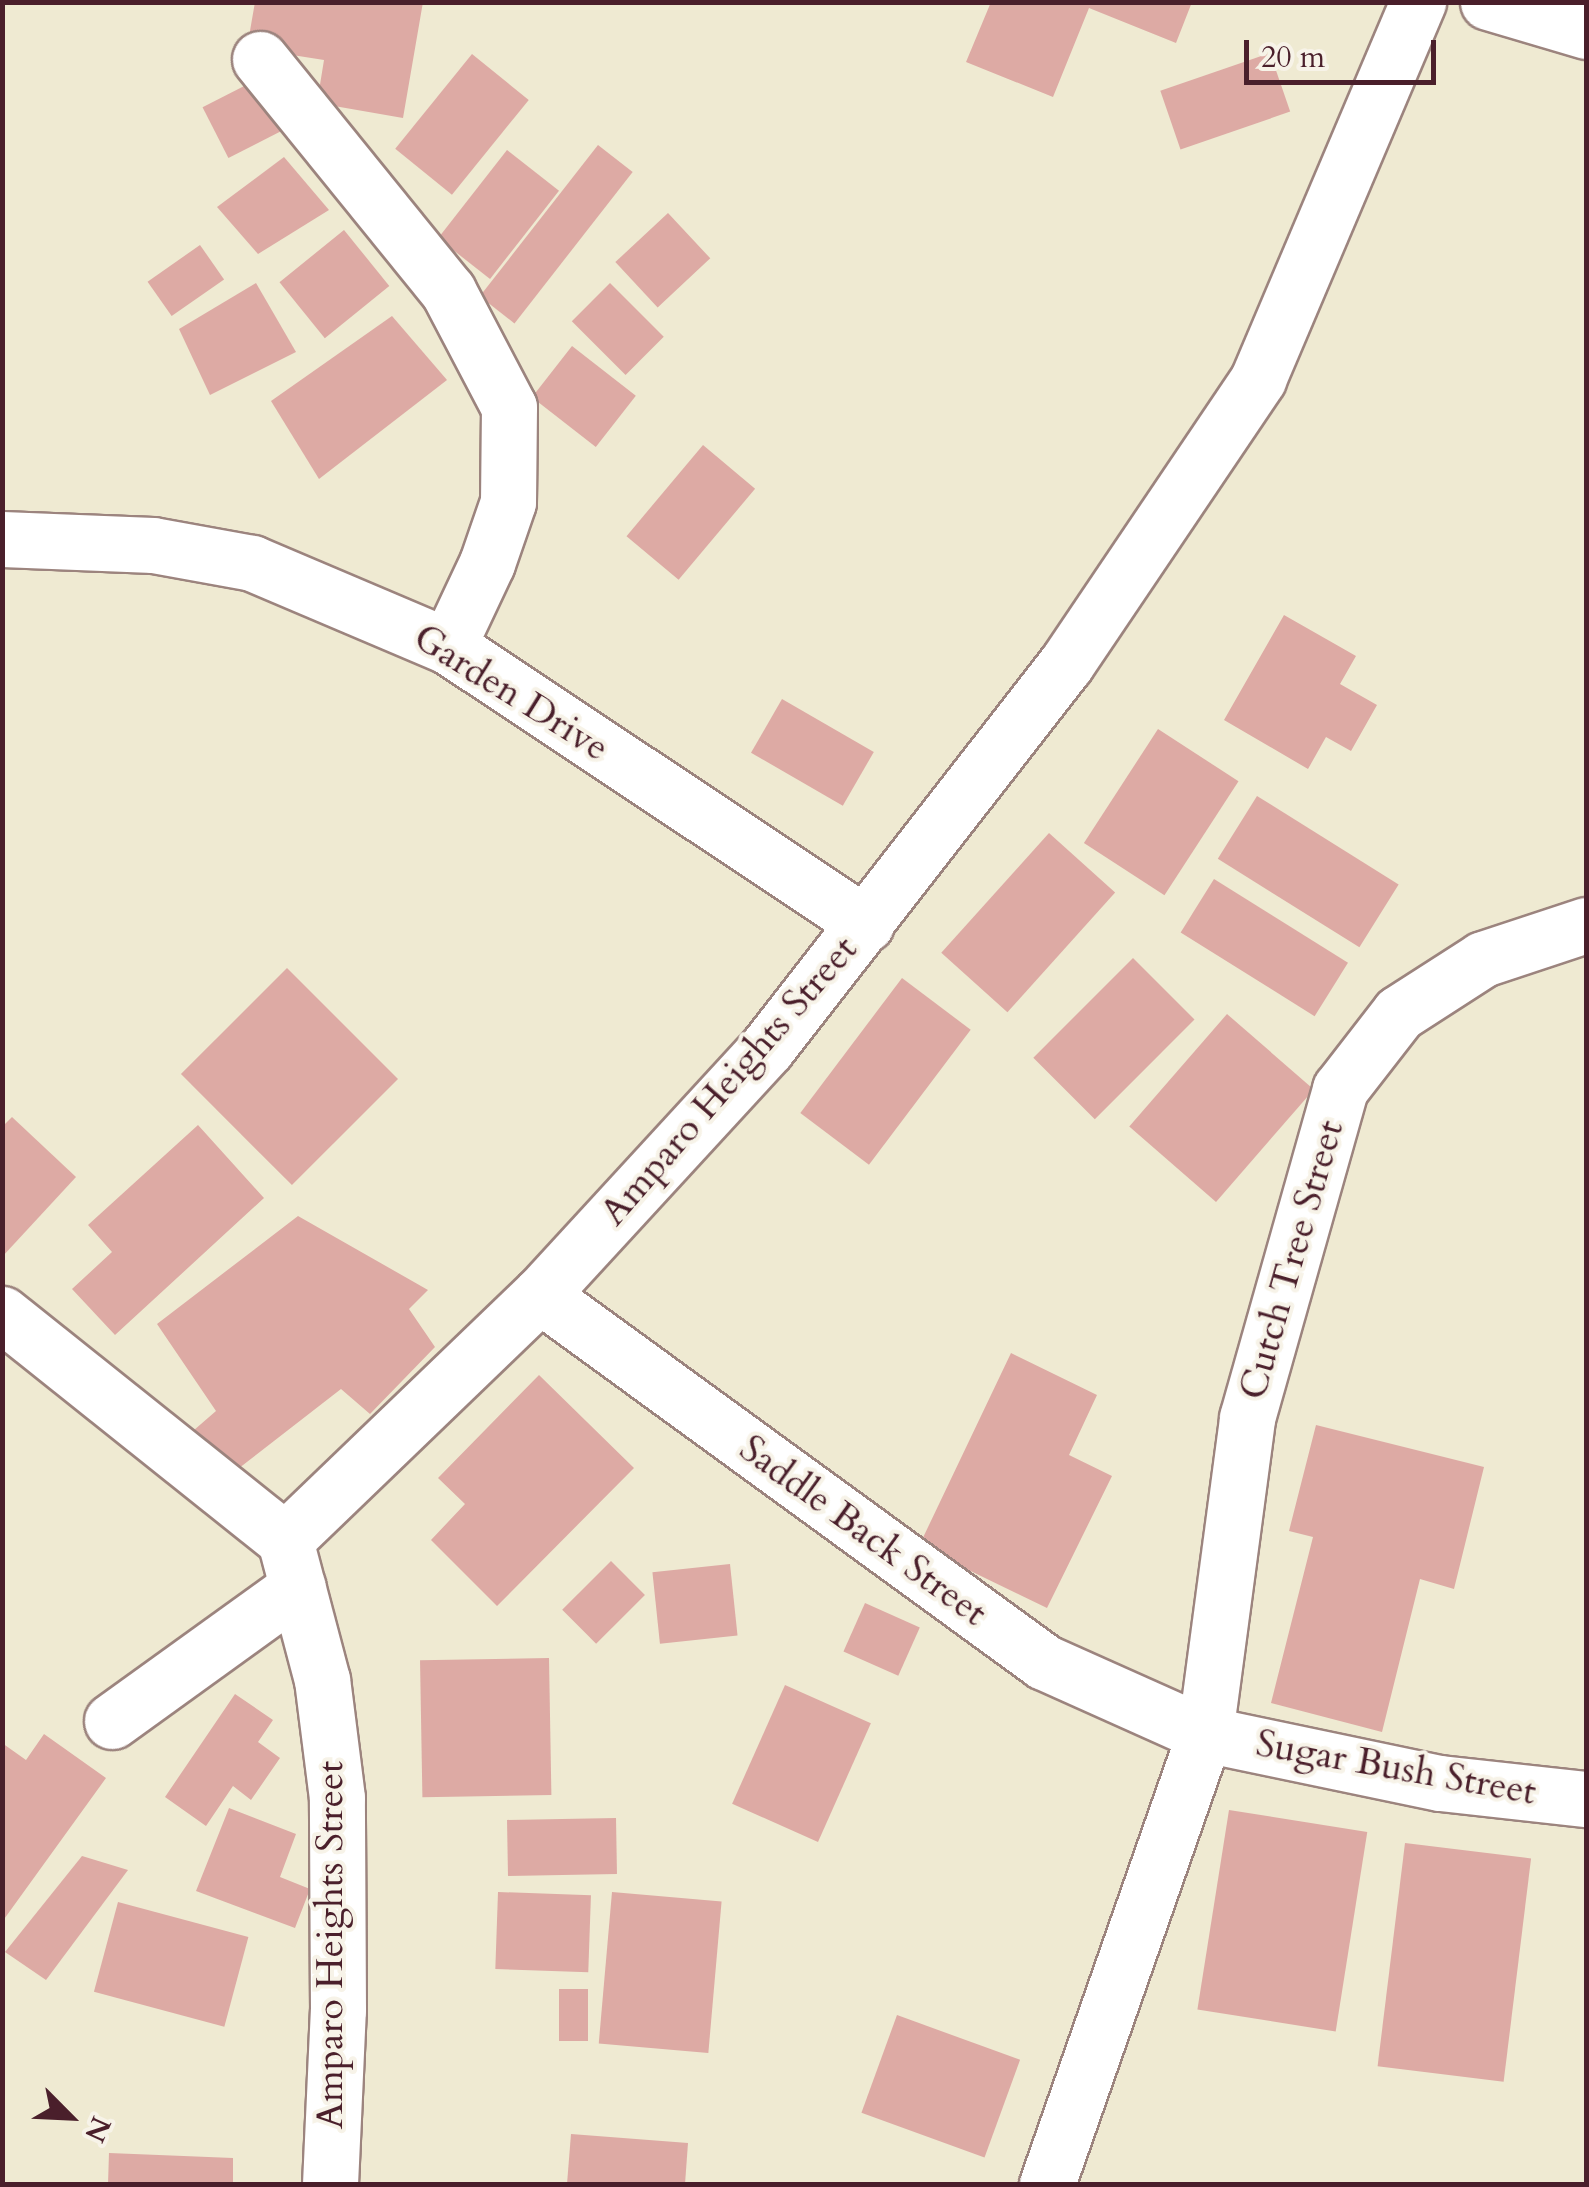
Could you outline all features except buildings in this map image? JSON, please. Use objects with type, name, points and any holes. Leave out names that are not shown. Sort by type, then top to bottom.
[{"type":"street","name":"Amparo Heights Street","points":[[330,2184],[338,2010],[337,1798],[322,1680],[292,1564],[767,1048],[1066,664],[1258,379],[1418,2]]},
{"type":"street","points":[[1488,2],[1586,31]]},
{"type":"street","points":[[260,59],[448,291],[510,407],[508,502],[486,563],[448,646]]},
{"type":"street","name":"Garden Drive","points":[[2,539],[153,544],[252,563],[448,646],[866,924]]},
{"type":"street","name":"Cutch Tree Street","points":[[1047,2184],[1205,1734],[1247,1418],[1340,1089],[1399,1013],[1482,959],[1586,925]]},
{"type":"street","name":"Saddle Back Street","points":[[540,1295],[1044,1662],[1205,1734]]},
{"type":"street","points":[[2,1314],[292,1564],[112,1721]]},
{"type":"street","name":"Sugar Bush Street","points":[[1205,1734],[1440,1782],[1586,1799]]}]
